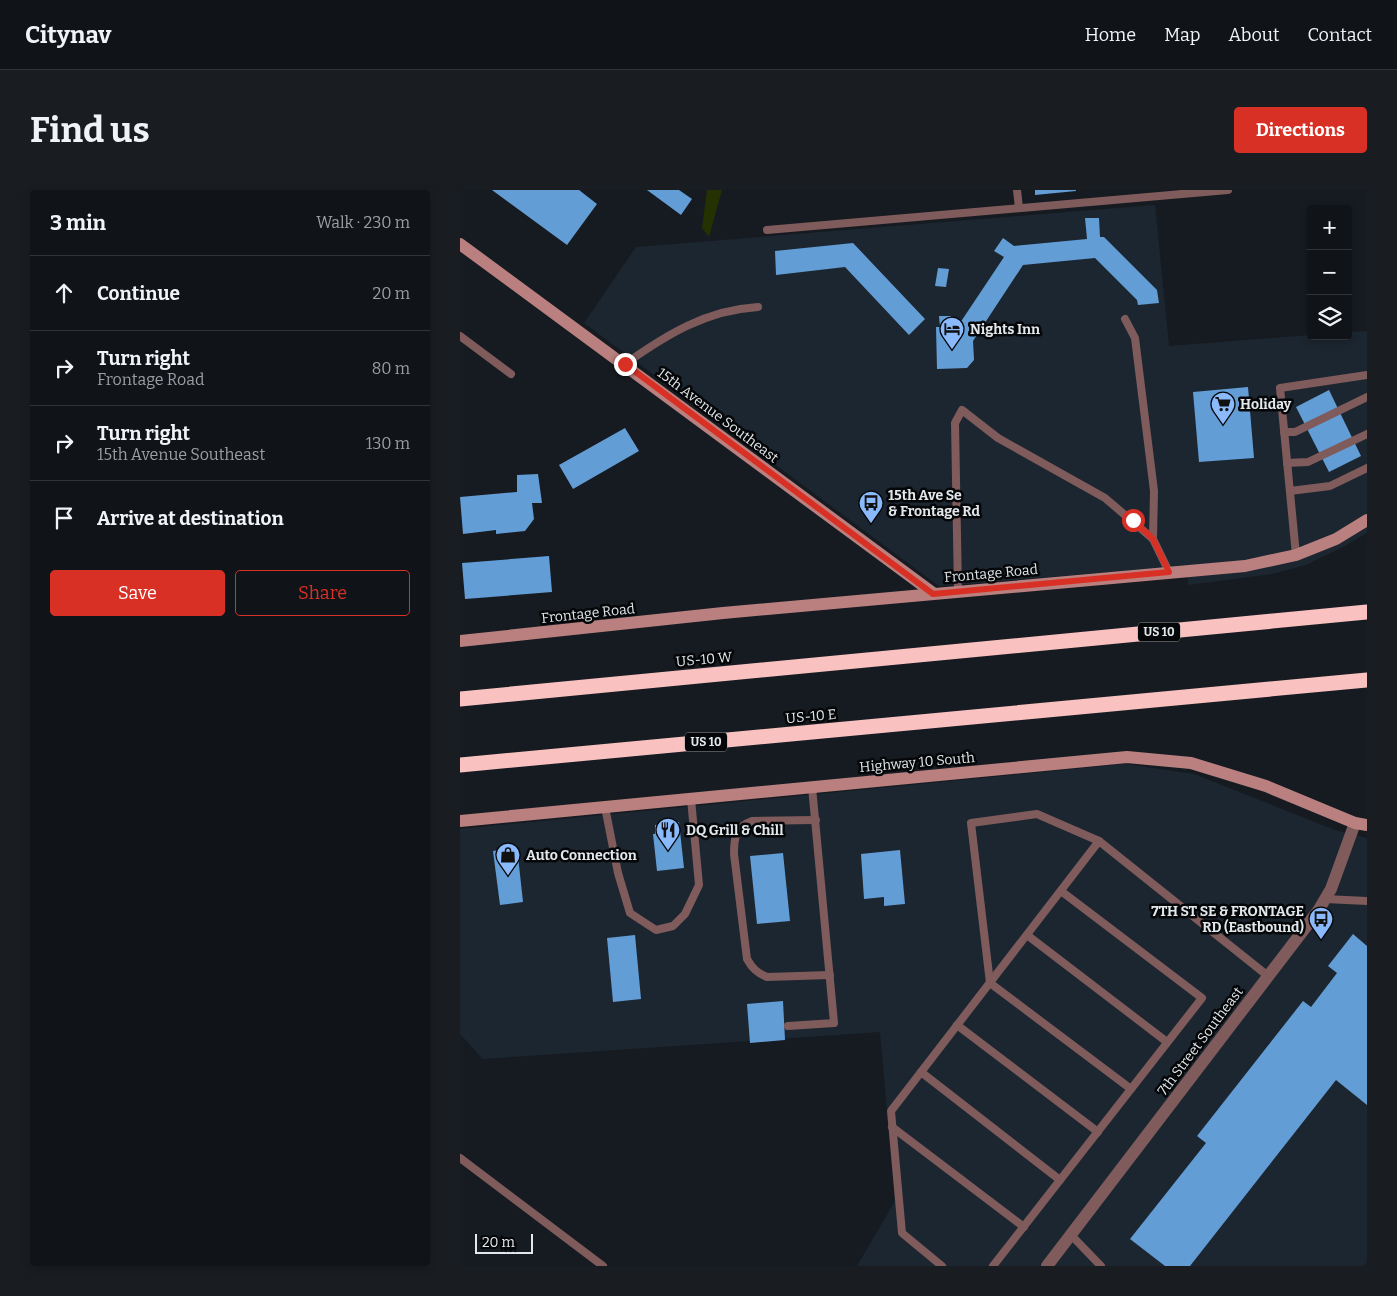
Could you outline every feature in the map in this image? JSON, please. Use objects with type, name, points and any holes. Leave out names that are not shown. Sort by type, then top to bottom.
[{"type":"highway","name":"US-10 W","points":[[460,699],[1367,612]]},
{"type":"highway","name":"US-10 E","points":[[460,766],[1367,680]]},
{"type":"street","name":"15th Avenue Southeast","points":[[460,244],[625,364],[933,594]]},
{"type":"street","name":"Frontage Road","points":[[460,641],[958,591],[1245,566],[1296,555],[1336,539],[1367,520]]},
{"type":"street","name":"Highway 10 South","points":[[460,821],[1128,758],[1191,763],[1266,786],[1361,824]]},
{"type":"street","name":"7th Street Southeast","points":[[1047,1266],[1318,911],[1361,824]]},
{"type":"lane","points":[[1017,190],[1018,208]]},
{"type":"lane","points":[[766,230],[1228,190]]},
{"type":"lane","points":[[625,364],[683,326],[736,308],[758,307]]},
{"type":"lane","points":[[1125,319],[1135,338],[1153,482],[1153,539]]},
{"type":"lane","points":[[460,336],[511,374]]},
{"type":"lane","points":[[1296,555],[1280,388],[1367,375]]},
{"type":"lane","points":[[1284,432],[1295,432],[1367,396]]},
{"type":"lane","points":[[958,591],[955,423],[962,410],[998,438],[1105,498],[1153,539],[1169,572]]},
{"type":"lane","points":[[1287,463],[1308,462],[1367,434]]},
{"type":"lane","points":[[1290,491],[1330,486],[1367,468]]},
{"type":"lane","points":[[788,1026],[834,1023],[812,787]]},
{"type":"lane","points":[[605,807],[618,873],[630,913],[656,930],[674,926],[685,914],[699,885],[691,799]]},
{"type":"lane","points":[[1131,1089],[990,982],[971,823],[1038,814],[1100,842],[1268,976]]},
{"type":"lane","points":[[816,820],[752,821],[745,823],[734,837],[734,854],[747,959],[750,965],[759,974],[767,977],[830,975]]},
{"type":"lane","points":[[942,1266],[902,1232],[891,1111],[1100,842]]},
{"type":"lane","points":[[994,1266],[1202,998],[1061,891]]},
{"type":"lane","points":[[1325,899],[1367,901]]},
{"type":"lane","points":[[1027,935],[1167,1042]]},
{"type":"lane","points":[[957,1025],[1098,1132]]},
{"type":"lane","points":[[921,1072],[1060,1180]]},
{"type":"lane","points":[[892,1126],[1024,1227]]},
{"type":"lane","points":[[460,1158],[603,1266]]},
{"type":"lane","points":[[1071,1235],[1101,1266]]},
{"type":"shaded area","points":[[1155,205],[1169,346],[1307,335],[1307,340],[1352,340],[1352,332],[1367,331],[1367,533],[1306,565],[1272,574],[1188,585],[1187,566],[939,586],[584,323],[636,247]]},
{"type":"shaded area","points":[[1125,764],[1194,774],[1335,830],[1367,838],[1367,1266],[857,1266],[895,1201],[880,1032],[483,1059],[460,1034],[460,829]]},
{"type":"green space","points":[[707,190],[722,190],[709,237],[702,228]]},
{"type":"building","points":[[492,190],[579,190],[597,204],[567,245]]},
{"type":"building","points":[[647,190],[679,190],[692,199],[681,215]]},
{"type":"building","points":[[1035,190],[1076,190],[1076,191],[1035,195]]},
{"type":"building","points":[[1085,218],[1099,218],[1100,237],[1104,237],[1157,290],[1159,303],[1138,305],[1137,300],[1095,258],[1023,265],[973,341],[974,360],[967,368],[937,369],[936,327],[940,327],[939,316],[951,316],[952,326],[958,326],[1004,257],[994,251],[1003,238],[1014,246],[1087,239]]},
{"type":"building","points":[[853,243],[925,319],[909,335],[845,267],[776,275],[775,251]]},
{"type":"building","points":[[938,268],[949,269],[946,287],[935,286]]},
{"type":"building","name":"Holiday","points":[[1248,387],[1254,458],[1199,462],[1193,392]]},
{"type":"building","name":"Holiday","points":[[1329,390],[1361,456],[1329,472],[1296,407]]},
{"type":"building","points":[[625,428],[639,451],[573,489],[559,465]]},
{"type":"building","points":[[538,474],[542,503],[532,503],[534,519],[525,531],[496,534],[496,530],[463,534],[460,497],[517,492],[517,475]]},
{"type":"building","points":[[549,556],[552,592],[465,599],[462,563]]},
{"type":"building","name":"DQ Grill & Chill","points":[[679,822],[684,868],[657,871],[653,834],[655,834],[655,825]]},
{"type":"building","name":"Auto Connection","points":[[517,847],[523,902],[500,905],[493,851]]},
{"type":"building","points":[[900,850],[905,904],[884,906],[884,897],[864,899],[861,854]]},
{"type":"building","points":[[783,853],[790,921],[757,924],[750,856]]},
{"type":"building","points":[[1353,934],[1367,946],[1367,1105],[1336,1080],[1190,1266],[1165,1266],[1130,1239],[1206,1143],[1197,1136],[1303,1001],[1311,1007],[1337,973],[1328,966]]},
{"type":"building","points":[[635,935],[641,999],[613,1002],[607,938]]},
{"type":"building","points":[[783,1001],[785,1040],[750,1043],[747,1004]]},
{"type":"place","name":"Nights Inn","points":[[952,350]]},
{"type":"place","name":"Holiday","points":[[1223,425]]},
{"type":"place","name":"15th Ave Se & Frontage Rd","points":[[871,524]]},
{"type":"place","name":"DQ Grill & Chill","points":[[668,851]]},
{"type":"place","name":"Auto Connection","points":[[508,876]]},
{"type":"place","name":"7TH ST SE & FRONTAGE RD (Eastbound)","points":[[1321,940]]},
{"type":"route","points":[[625,364],[933,594],[1169,572],[1153,539],[1133,520]]}]
